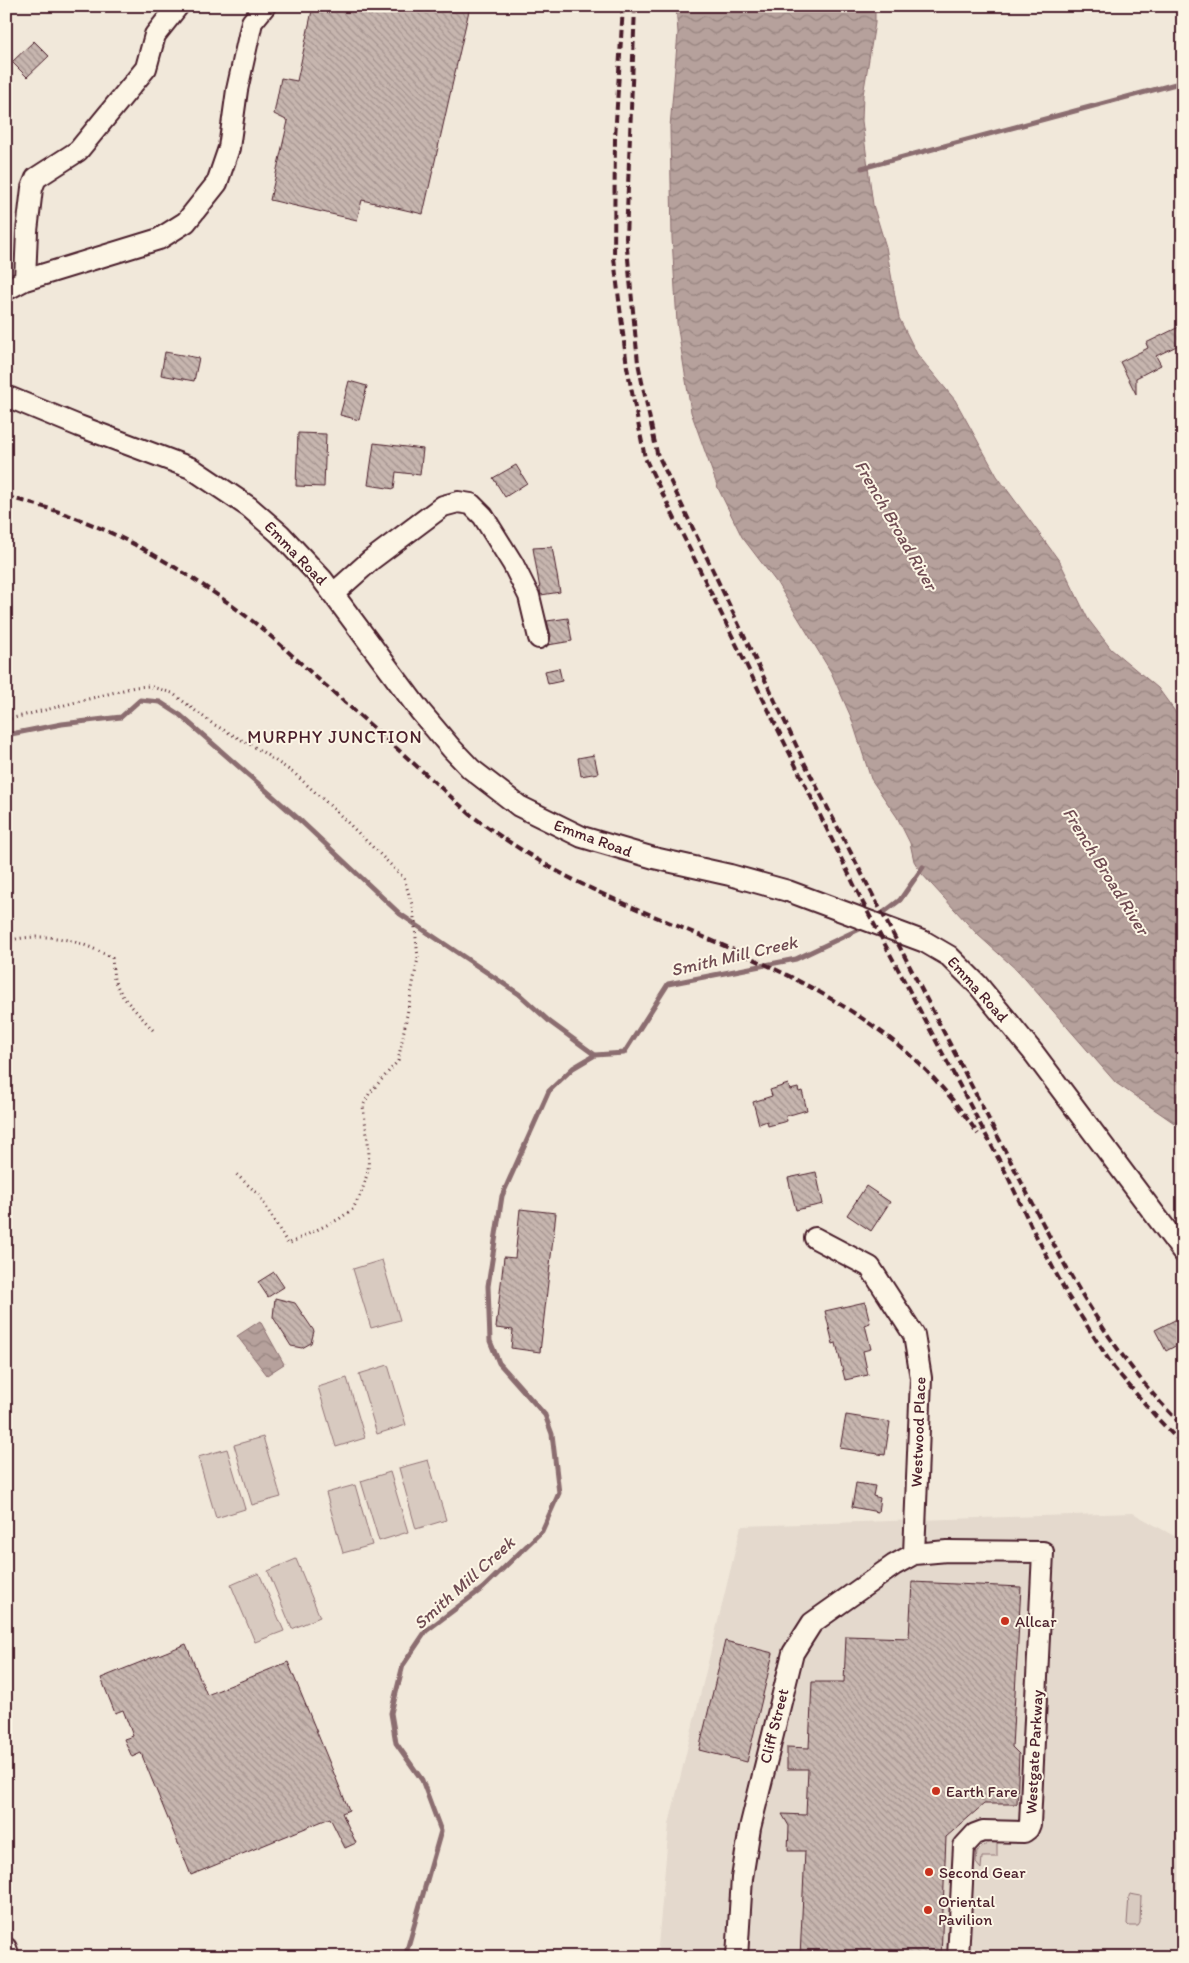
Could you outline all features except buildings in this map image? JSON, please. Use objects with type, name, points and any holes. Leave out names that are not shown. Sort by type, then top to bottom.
[{"type":"street","points":[[25,280],[27,232],[32,188],[36,178],[78,151],[146,68],[155,35],[178,6]]},
{"type":"street","points":[[6,290],[25,280],[159,239],[186,222],[217,184],[229,148],[237,90],[252,22],[266,6]]},
{"type":"street","name":"Emma Road","points":[[6,396],[78,426],[191,468],[249,506],[280,534],[333,594],[420,711],[452,749],[471,768],[519,806],[582,837],[654,858],[730,875],[788,891],[925,942],[950,956],[978,984],[1033,1052],[1183,1252]]},
{"type":"street","points":[[333,594],[371,560],[443,506],[458,502],[471,504],[483,516],[513,564],[530,596],[539,638]]},
{"type":"street","name":"Westwood Place","points":[[815,1238],[870,1267],[914,1335],[921,1378],[914,1554]]},
{"type":"street","name":"Westgate Parkway","points":[[914,1554],[947,1551],[1042,1552],[1030,1824],[1024,1832],[982,1831],[975,1834],[964,1846],[958,1957]]},
{"type":"street","name":"Cliff Street","points":[[737,1957],[742,1878],[750,1828],[793,1654],[812,1622],[894,1565],[914,1554]]},
{"type":"street","points":[[6,1948],[9,1957]]},
{"type":"path","points":[[6,720],[135,687],[149,686],[172,693],[213,724],[258,749],[295,774],[337,812],[404,878],[413,908],[418,958],[398,1061],[369,1094],[363,1106],[369,1149],[368,1171],[362,1191],[353,1209],[321,1229],[288,1244],[258,1195],[236,1174]]},
{"type":"path","points":[[6,941],[29,936],[58,938],[89,945],[112,958],[114,980],[123,997],[153,1030]]},
{"type":"shaded area","points":[[382,1260],[400,1320],[371,1328],[353,1269]]},
{"type":"shaded area","points":[[388,1365],[406,1425],[377,1434],[359,1374]]},
{"type":"shaded area","points":[[347,1378],[365,1438],[336,1447],[318,1387]]},
{"type":"shaded area","points":[[263,1437],[281,1497],[252,1505],[234,1445]]},
{"type":"shaded area","points":[[227,1449],[245,1509],[216,1518],[198,1457]]},
{"type":"shaded area","points":[[428,1460],[446,1520],[416,1529],[399,1468]]},
{"type":"shaded area","points":[[390,1472],[408,1532],[379,1541],[361,1481]]},
{"type":"shaded area","points":[[355,1485],[372,1545],[343,1553],[326,1493]]},
{"type":"shaded area","points":[[1133,1513],[1183,1541],[1183,1957],[657,1957],[669,1824],[741,1526]]},
{"type":"shaded area","points":[[296,1559],[320,1617],[292,1629],[268,1571]]},
{"type":"shaded area","points":[[259,1573],[284,1631],[255,1642],[231,1585]]},
{"type":"shaded area","points":[[991,1841],[997,1843],[997,1857],[982,1857],[981,1869],[976,1863],[977,1851]]},
{"type":"shaded area","points":[[1130,1894],[1141,1896],[1140,1923],[1138,1926],[1129,1926],[1127,1924]]},
{"type":"water","name":"French Broad River","points":[[676,6],[875,6],[875,23],[863,95],[862,121],[873,205],[886,247],[899,318],[917,354],[955,400],[997,476],[1060,562],[1088,619],[1111,649],[1158,688],[1174,710],[1183,727],[1183,1129],[1116,1083],[1019,972],[978,935],[921,873],[914,861],[910,843],[897,817],[871,779],[851,717],[831,672],[777,583],[742,537],[718,488],[691,412],[677,323],[672,238],[670,127],[678,33]]},
{"type":"water","points":[[260,1321],[284,1364],[267,1375],[237,1336]]},
{"type":"waterway","points":[[862,168],[1183,82]]},
{"type":"waterway","points":[[6,735],[62,724],[121,717],[140,700],[160,702],[180,715],[302,822],[400,914],[519,994],[550,1022],[595,1055]]},
{"type":"waterway","name":"Smith Mill Creek","points":[[875,919],[900,900],[923,867]]},
{"type":"waterway","name":"Smith Mill Creek","points":[[405,1957],[441,1831],[422,1780],[396,1743],[391,1713],[403,1665],[426,1631],[483,1588],[542,1531],[559,1493],[552,1434],[545,1415],[499,1363],[490,1341],[488,1286],[502,1196],[549,1091],[573,1068],[595,1055],[624,1053],[668,984],[796,959],[866,926]]},
{"type":"railway","points":[[623,6],[615,138],[614,258],[627,367],[645,458],[863,903],[1006,1173],[1033,1230],[1068,1296],[1114,1368],[1183,1445]]},
{"type":"railway","points":[[635,6],[626,238],[638,363],[657,453],[806,766],[1056,1249],[1083,1296],[1113,1342],[1146,1386],[1183,1426]]},
{"type":"railway","points":[[6,497],[73,517],[106,531],[138,546],[198,582],[265,631],[471,815],[522,850],[576,881],[782,972],[846,1008],[891,1039],[919,1063],[956,1104],[978,1134]]},
{"type":"place","name":"Allcar","points":[[1005,1621]]},
{"type":"place","name":"Earth Fare","points":[[936,1791]]},
{"type":"place","name":"Second Gear","points":[[929,1872]]},
{"type":"place","name":"Oriental Pavilion","points":[[928,1910]]},
{"type":"district","name":"MURPHY JUNCTION","points":[[335,737]]}]
